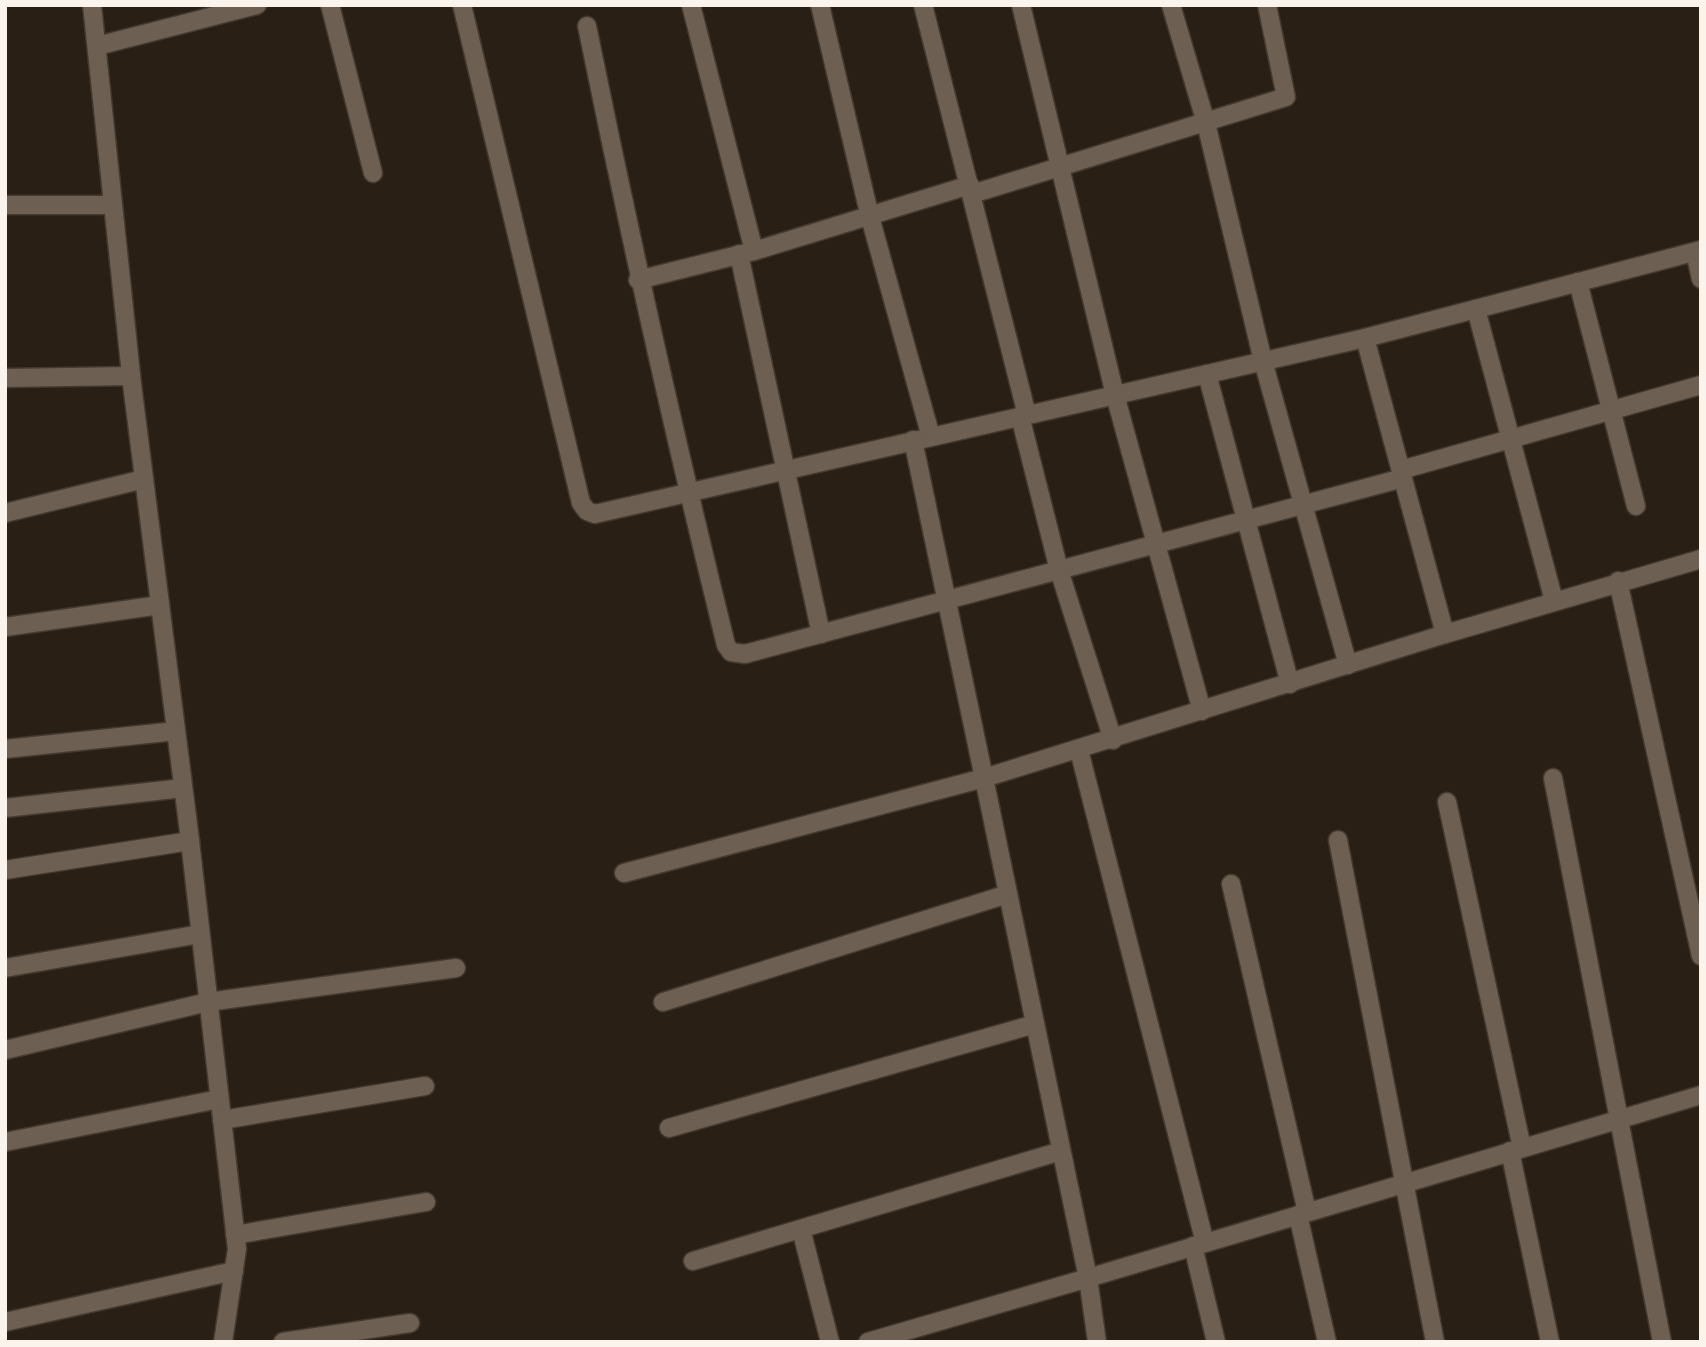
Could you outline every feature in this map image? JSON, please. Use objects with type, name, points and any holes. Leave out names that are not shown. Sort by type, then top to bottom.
[{"type":"street","points":[[92,5],[131,376],[190,841],[235,1234],[223,1342]]},
{"type":"street","points":[[96,46],[257,5]]},
{"type":"street","points":[[330,5],[373,173]]},
{"type":"street","points":[[461,5],[582,503],[587,511],[595,514],[1365,338],[1698,251],[1701,279]]},
{"type":"street","points":[[691,5],[747,253],[821,634]]},
{"type":"street","points":[[820,5],[870,217],[932,437]]},
{"type":"street","points":[[923,5],[971,189],[1059,570],[1113,740]]},
{"type":"street","points":[[1021,5],[1115,395],[1202,711]]},
{"type":"street","points":[[1171,5],[1206,123],[1263,361],[1348,665]]},
{"type":"street","points":[[638,280],[747,253],[971,189],[1060,167],[1286,97],[1267,5]]},
{"type":"street","points":[[587,26],[638,280],[726,645],[731,652],[745,654],[1302,505],[1509,439],[1701,385]]},
{"type":"street","points":[[5,205],[113,205]]},
{"type":"street","points":[[1578,282],[1636,506]]},
{"type":"street","points":[[1476,309],[1554,601]]},
{"type":"street","points":[[1365,338],[1445,634]]},
{"type":"street","points":[[1207,374],[1248,519],[1290,684]]},
{"type":"street","points":[[5,377],[131,376]]},
{"type":"street","points":[[914,440],[1087,1278],[1097,1342]]},
{"type":"street","points":[[5,513],[144,479]]},
{"type":"street","points":[[624,873],[984,778],[1618,581],[1701,559]]},
{"type":"street","points":[[1618,581],[1701,956]]},
{"type":"street","points":[[5,627],[160,605]]},
{"type":"street","points":[[5,749],[176,731]]},
{"type":"street","points":[[1079,750],[1199,1245],[1216,1342]]},
{"type":"street","points":[[1553,778],[1662,1342]]},
{"type":"street","points":[[5,808],[183,788]]},
{"type":"street","points":[[1447,802],[1516,1150],[1550,1342]]},
{"type":"street","points":[[1338,840],[1435,1342]]},
{"type":"street","points":[[5,870],[190,841]]},
{"type":"street","points":[[1230,884],[1303,1213],[1326,1342]]},
{"type":"street","points":[[663,1002],[1007,894]]},
{"type":"street","points":[[5,968],[200,934]]},
{"type":"street","points":[[5,1050],[208,1002],[456,968]]},
{"type":"street","points":[[670,1128],[1035,1024]]},
{"type":"street","points":[[222,1119],[425,1086]]},
{"type":"street","points":[[868,1342],[1701,1095]]},
{"type":"street","points":[[5,1142],[219,1099]]},
{"type":"street","points":[[693,1261],[1061,1151]]},
{"type":"street","points":[[235,1234],[426,1202]]},
{"type":"street","points":[[802,1229],[830,1342]]},
{"type":"street","points":[[5,1322],[233,1270]]},
{"type":"street","points":[[283,1342],[410,1323]]}]
